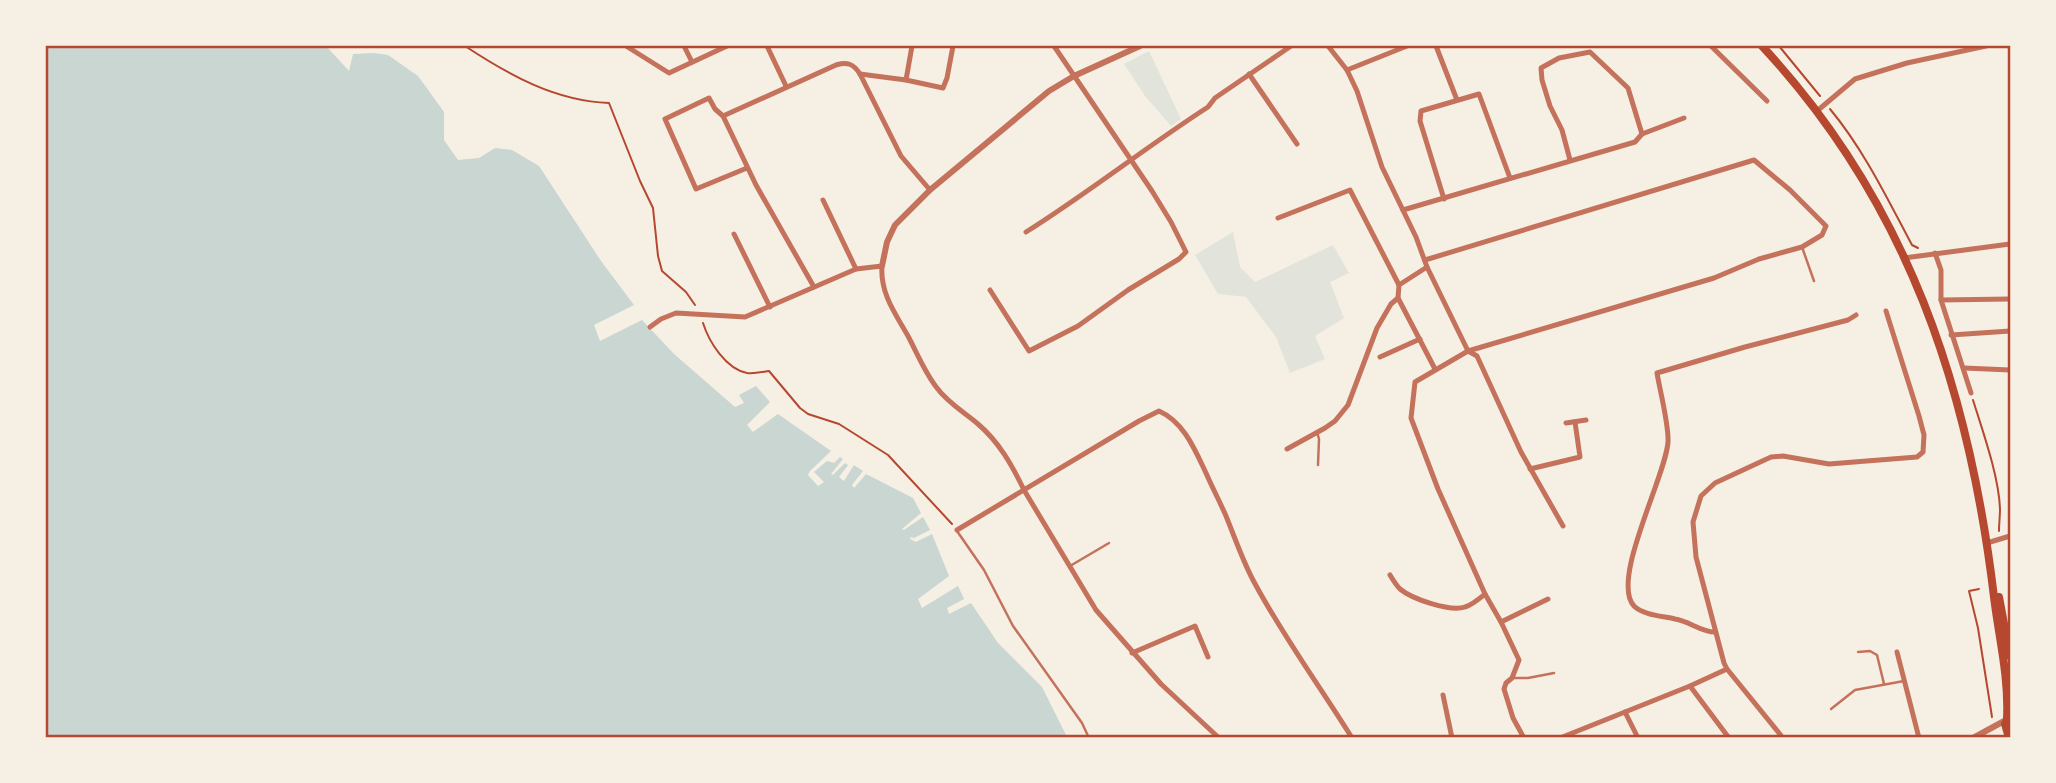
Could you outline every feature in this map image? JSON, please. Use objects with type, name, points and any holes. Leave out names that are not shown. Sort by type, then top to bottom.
[{"type":"main road","points":[[1762,46],[1816,111],[1869,191],[1928,312],[1950,376],[1967,439],[2011,656]]},
{"type":"main road","points":[[1989,553],[2007,681],[2008,717],[2005,729],[2009,737]]},
{"type":"street","points":[[626,46],[669,73],[727,46]]},
{"type":"street","points":[[684,46],[692,62]]},
{"type":"street","points":[[767,46],[786,86]]},
{"type":"street","points":[[906,80],[912,46]]},
{"type":"street","points":[[860,74],[943,88],[953,46]]},
{"type":"street","points":[[990,290],[1029,351],[1078,326],[1186,252],[1171,222],[1131,158],[1054,46]]},
{"type":"street","points":[[1140,46],[1074,76],[1034,101],[930,190],[895,225],[887,242],[882,266],[883,285],[889,303],[936,387],[991,437],[1014,469],[1096,610],[1161,684],[1219,737]]},
{"type":"street","points":[[1026,232],[1208,107],[1215,98],[1291,46]]},
{"type":"street","points":[[1328,46],[1347,70],[1357,91],[1379,159],[1468,351],[1477,356],[1530,469],[1563,526]]},
{"type":"street","points":[[1347,70],[1402,46]]},
{"type":"street","points":[[1436,46],[1457,100]]},
{"type":"street","points":[[1711,46],[1767,101]]},
{"type":"street","points":[[1816,111],[1855,79],[1907,63],[1986,46]]},
{"type":"street","points":[[1570,160],[1562,130],[1550,106],[1542,80],[1541,68],[1559,58],[1590,52],[1628,88],[1642,134]]},
{"type":"street","points":[[723,116],[786,86],[845,63],[856,67],[901,156],[930,190]]},
{"type":"street","points":[[1250,74],[1297,144]]},
{"type":"street","points":[[1444,199],[1430,157],[1419,114],[1421,111],[1479,94],[1510,178]]},
{"type":"street","points":[[747,168],[696,189],[665,119],[709,98],[723,116],[747,168],[814,287]]},
{"type":"street","points":[[1404,210],[1635,142],[1642,134],[1684,118]]},
{"type":"street","points":[[1399,285],[1426,263],[1754,160],[1790,190],[1826,226],[1819,238],[1802,247],[1759,259],[1714,278],[1468,351],[1415,382],[1411,418],[1438,489],[1485,594],[1502,622],[1519,660],[1504,690],[1513,718],[1524,737]]},
{"type":"street","points":[[1278,218],[1350,190],[1399,285],[1398,298],[1435,369]]},
{"type":"street","points":[[823,200],[856,269]]},
{"type":"street","points":[[734,234],[770,307]]},
{"type":"street","points":[[1904,258],[2011,244]]},
{"type":"street","points":[[1935,253],[1941,270],[1941,300],[1971,393]]},
{"type":"street","points":[[650,327],[676,313],[745,317],[856,269],[882,266]]},
{"type":"street","points":[[1287,449],[1335,421],[1348,405],[1377,328],[1391,304],[1398,298]]},
{"type":"street","points":[[1941,300],[2011,299]]},
{"type":"street","points":[[1783,737],[1727,669],[1696,557],[1693,522],[1701,496],[1715,483],[1771,457],[1783,456],[1829,464],[1917,457],[1923,452],[1924,435],[1919,416],[1886,312]]},
{"type":"street","points":[[1715,632],[1636,608],[1628,591],[1631,565],[1668,443],[1657,373],[1856,316]]},
{"type":"street","points":[[1891,326],[1900,323]]},
{"type":"street","points":[[1951,335],[2011,331]]},
{"type":"street","points":[[1380,357],[1420,340]]},
{"type":"street","points":[[1964,368],[2011,370]]},
{"type":"street","points":[[957,530],[1159,411],[1173,419],[1185,433],[1225,513],[1245,565],[1269,609],[1352,737]]},
{"type":"street","points":[[1566,423],[1587,420]]},
{"type":"street","points":[[1530,469],[1580,457],[1574,422]]},
{"type":"street","points":[[1987,543],[2011,536]]},
{"type":"street","points":[[1390,575],[1399,588],[1413,597],[1441,606],[1467,607],[1485,594]]},
{"type":"street","points":[[1502,622],[1548,599]]},
{"type":"street","points":[[1132,653],[1195,626],[1208,657]]},
{"type":"street","points":[[1897,652],[1919,737]]},
{"type":"street","points":[[1560,737],[1727,669]]},
{"type":"street","points":[[1690,686],[1729,737]]},
{"type":"street","points":[[1443,695],[1451,737]]},
{"type":"street","points":[[1626,712],[1638,737]]},
{"type":"street","points":[[1973,737],[2008,717]]},
{"type":"street","points":[[1990,737],[1997,737]]},
{"type":"lane","points":[[1802,247],[1814,281]]},
{"type":"lane","points":[[1317,432],[1318,465]]},
{"type":"lane","points":[[957,530],[984,570],[1013,626],[1090,737]]},
{"type":"lane","points":[[1070,566],[1109,543]]},
{"type":"lane","points":[[1858,652],[1870,651],[1877,655],[1884,684]]},
{"type":"lane","points":[[1512,678],[1553,673]]},
{"type":"lane","points":[[1831,709],[1855,690],[1905,681]]},
{"type":"path","points":[[465,46],[508,72],[547,91],[581,100],[609,103],[639,181],[653,208],[662,271],[686,292],[713,344],[738,370],[750,373],[769,371],[808,414],[839,424],[888,455],[957,530]]},
{"type":"path","points":[[1779,46],[1843,125],[1912,245],[1918,248]]},
{"type":"path","points":[[1971,393],[1989,453],[1998,497],[1999,540]]},
{"type":"path","points":[[1979,589],[1969,591],[1978,628],[1993,722]]},
{"type":"shaded area","points":[[46,46],[326,46],[349,71],[353,54],[388,55],[418,76],[444,112],[444,140],[458,160],[479,158],[495,148],[512,150],[539,166],[601,261],[634,305],[594,325],[600,341],[642,320],[674,354],[735,407],[744,403],[739,395],[756,386],[770,402],[747,425],[753,432],[778,414],[831,451],[808,475],[818,486],[824,482],[814,472],[827,461],[834,463],[840,457],[843,459],[831,474],[845,463],[848,465],[839,477],[844,481],[854,465],[863,471],[852,485],[854,488],[866,474],[913,498],[921,513],[902,529],[923,517],[930,530],[910,539],[916,542],[932,534],[949,576],[918,599],[922,608],[958,586],[964,599],[947,608],[949,614],[971,603],[998,643],[1042,687],[1067,737],[46,737]]},
{"type":"shaded area","points":[[1149,51],[1181,119],[1171,126],[1145,96],[1124,64]]},
{"type":"shaded area","points":[[1233,232],[1240,267],[1255,282],[1333,245],[1349,273],[1330,282],[1344,318],[1315,336],[1325,359],[1290,373],[1276,337],[1246,297],[1218,294],[1195,255]]}]
